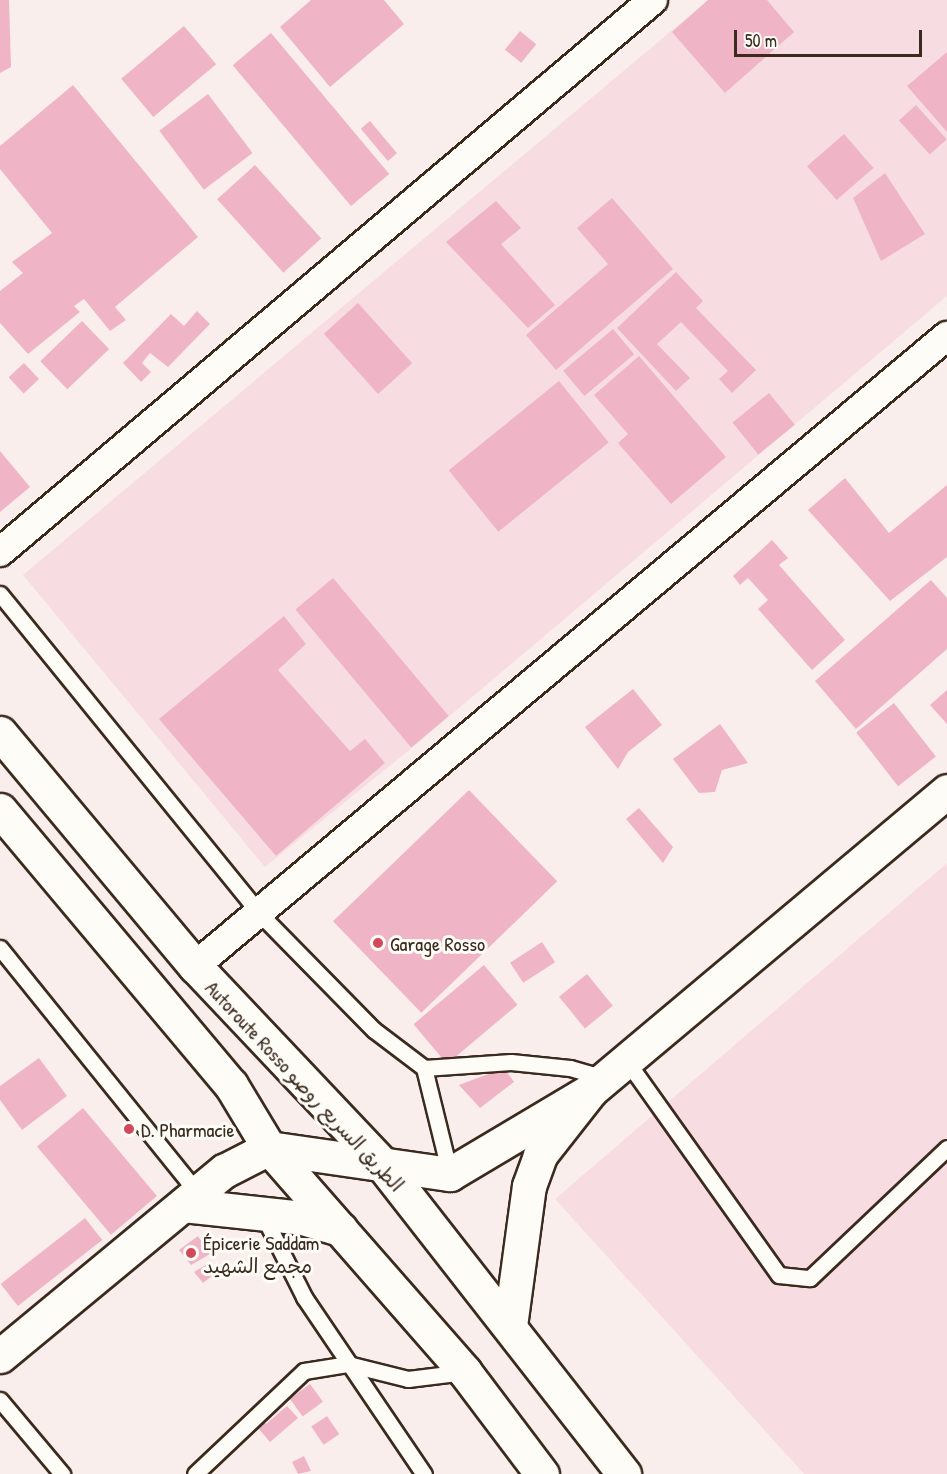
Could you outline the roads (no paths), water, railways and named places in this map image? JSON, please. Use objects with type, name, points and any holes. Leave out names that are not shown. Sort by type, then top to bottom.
[{"type":"main road","name":"Autoroute Rosso الطريق السريع روصو","points":[[0,733],[195,966],[381,1163],[624,1474]]},
{"type":"main road","points":[[0,1356],[224,1171],[269,1148],[450,1174],[607,1076],[947,791]]},
{"type":"main road","points":[[4,823],[231,1085],[269,1148],[465,1372],[531,1470]]},
{"type":"main road","points":[[510,1326],[529,1186],[540,1155],[607,1076]]},
{"type":"main road","points":[[190,1199],[302,1218],[340,1229]]},
{"type":"street","points":[[0,552],[653,0]]},
{"type":"street","points":[[195,966],[947,336]]},
{"type":"lane","points":[[0,594],[258,912],[374,1030],[424,1068],[450,1174]]},
{"type":"lane","points":[[0,948],[190,1199]]},
{"type":"lane","points":[[424,1068],[511,1062],[570,1068],[607,1076],[779,1275],[810,1278],[947,1148]]},
{"type":"lane","points":[[262,1213],[304,1297],[424,1474]]},
{"type":"lane","points":[[195,1474],[303,1371],[348,1364],[408,1379],[465,1372]]},
{"type":"lane","points":[[0,1400],[62,1474]]},
{"type":"place","name":"Garage Rosso","points":[[378,943]]},
{"type":"place","name":"D. Pharmacie","points":[[129,1129]]},
{"type":"place","name":"Épicerie Saddam مجمع الشهيد","points":[[191,1253]]}]
